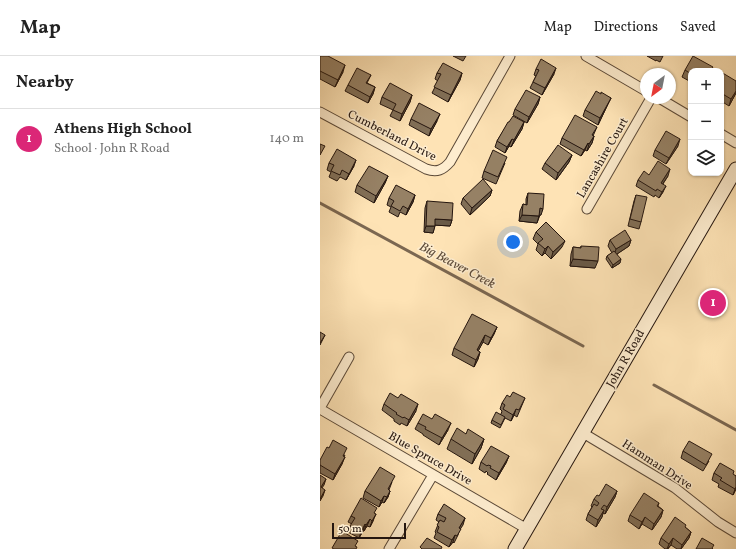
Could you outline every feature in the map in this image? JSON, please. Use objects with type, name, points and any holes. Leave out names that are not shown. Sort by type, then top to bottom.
[{"type":"main road","name":"John R Road","points":[[516,549],[736,169]]},
{"type":"street","name":"Cumberland Drive","points":[[320,112],[426,169],[437,171],[442,170],[450,162],[510,56]]},
{"type":"street","points":[[586,56],[603,60],[640,87]]},
{"type":"street","name":"Lancashire Court","points":[[587,209],[648,104]]},
{"type":"street","points":[[669,104],[688,115]]},
{"type":"street","points":[[724,136],[736,143]]},
{"type":"street","points":[[320,409],[349,357]]},
{"type":"street","name":"Blue Spruce Drive","points":[[320,409],[527,529]]},
{"type":"street","name":"Hamman Drive","points":[[583,433],[675,488],[718,522],[736,534]]},
{"type":"street","points":[[389,549],[433,475]]},
{"type":"building","points":[[320,56],[328,56],[345,65],[338,80],[320,71]]},
{"type":"building","points":[[693,56],[713,67],[688,68],[688,72],[685,70]]},
{"type":"building","points":[[541,59],[556,68],[545,88],[533,82],[539,70],[536,69]]},
{"type":"building","points":[[443,63],[462,73],[451,95],[434,87],[441,74],[437,73]]},
{"type":"building","points":[[357,68],[371,75],[366,83],[375,87],[370,97],[348,85]]},
{"type":"building","points":[[724,74],[736,81],[736,91],[731,99],[724,95]]},
{"type":"building","points":[[390,83],[412,95],[402,114],[393,110],[396,104],[382,97]]},
{"type":"building","points":[[526,90],[540,97],[529,117],[515,109]]},
{"type":"building","points":[[596,91],[601,94],[601,92],[611,98],[600,118],[585,110]]},
{"type":"building","points":[[419,103],[440,114],[431,129],[411,119]]},
{"type":"building","points":[[575,115],[597,127],[592,135],[594,136],[584,150],[562,138]]},
{"type":"building","points":[[513,116],[524,122],[514,140],[512,139],[507,147],[497,141]]},
{"type":"building","points":[[666,131],[680,139],[669,158],[655,150]]},
{"type":"building","points":[[320,144],[325,146],[320,155]]},
{"type":"building","points":[[558,145],[572,155],[558,173],[545,163]]},
{"type":"building","points":[[337,149],[356,160],[349,174],[342,170],[340,175],[331,171],[334,165],[329,163]]},
{"type":"building","points":[[493,150],[507,157],[498,177],[484,171]]},
{"type":"building","points":[[658,161],[670,169],[661,183],[666,186],[662,192],[657,189],[656,191],[638,180],[644,171],[649,175]]},
{"type":"building","points":[[369,166],[388,176],[376,196],[357,185]]},
{"type":"building","points":[[483,179],[492,190],[472,208],[463,198]]},
{"type":"building","points":[[396,185],[415,195],[408,209],[403,206],[400,211],[391,206],[394,201],[389,198]]},
{"type":"building","points":[[528,193],[544,194],[543,209],[540,208],[539,216],[522,215],[523,204],[527,205]]},
{"type":"building","points":[[636,195],[647,197],[641,222],[630,219]]},
{"type":"building","points":[[427,201],[453,203],[452,220],[435,219],[435,226],[426,226]]},
{"type":"building","points":[[546,222],[565,241],[553,252],[548,246],[545,249],[538,243],[543,239],[536,232]]},
{"type":"building","points":[[625,230],[631,240],[616,249],[610,240]]},
{"type":"building","points":[[581,246],[599,247],[598,261],[573,259],[573,247],[581,248]]},
{"type":"building","points":[[614,251],[621,259],[613,265],[607,256]]},
{"type":"building","points":[[472,314],[497,327],[491,338],[485,335],[477,350],[480,352],[476,360],[454,348]]},
{"type":"building","points":[[320,332],[325,335],[320,343]]},
{"type":"building","points":[[513,392],[525,398],[519,410],[516,409],[513,415],[503,409],[505,405],[502,403],[507,395],[510,397]]},
{"type":"building","points":[[390,393],[398,398],[401,394],[418,404],[409,420],[396,414],[397,413],[384,404]]},
{"type":"building","points":[[496,412],[505,417],[501,425],[492,420]]},
{"type":"building","points":[[423,414],[432,419],[435,414],[451,423],[442,438],[425,429],[426,427],[418,423]]},
{"type":"building","points":[[457,428],[466,434],[468,429],[484,439],[475,454],[451,439]]},
{"type":"building","points":[[333,440],[347,448],[343,456],[345,457],[335,474],[320,465],[320,460],[327,447],[329,448]]},
{"type":"building","points":[[689,441],[712,454],[706,465],[683,451]]},
{"type":"building","points":[[491,446],[509,456],[499,473],[490,468],[491,466],[487,466],[481,462]]},
{"type":"building","points":[[720,463],[734,471],[733,474],[736,476],[735,489],[720,480],[722,478],[714,473]]},
{"type":"building","points":[[380,467],[395,476],[388,489],[390,491],[387,497],[384,496],[381,501],[365,491]]},
{"type":"building","points":[[320,475],[326,479],[321,487],[325,490],[320,499]]},
{"type":"building","points":[[606,484],[617,491],[607,507],[604,505],[601,509],[604,510],[598,520],[588,514],[594,504],[597,506],[599,503],[594,499],[597,495],[599,496]]},
{"type":"building","points":[[644,493],[659,503],[657,506],[663,510],[654,524],[645,517],[642,522],[630,515]]},
{"type":"building","points":[[361,498],[377,508],[374,513],[376,514],[372,521],[370,519],[366,525],[365,524],[361,532],[350,526],[355,518],[351,516]]},
{"type":"building","points":[[444,504],[465,518],[459,528],[461,529],[457,536],[455,535],[452,540],[437,532],[439,527],[437,525],[440,520],[444,522],[446,518],[438,514]]},
{"type":"building","points":[[675,517],[686,525],[685,527],[691,532],[682,545],[673,538],[669,544],[661,538]]},
{"type":"building","points":[[342,531],[358,541],[355,546],[357,547],[356,549],[332,548]]},
{"type":"building","points":[[427,538],[442,547],[441,549],[422,549],[420,547]]},
{"type":"building","points":[[702,538],[714,545],[712,548],[713,549],[696,549]]},
{"type":"waterway","name":"Big Beaver Creek","points":[[320,203],[583,346]]},
{"type":"waterway","name":"Big Beaver Creek","points":[[654,385],[736,430]]},
{"type":"place","name":"Athens High School","points":[[713,303]]}]
